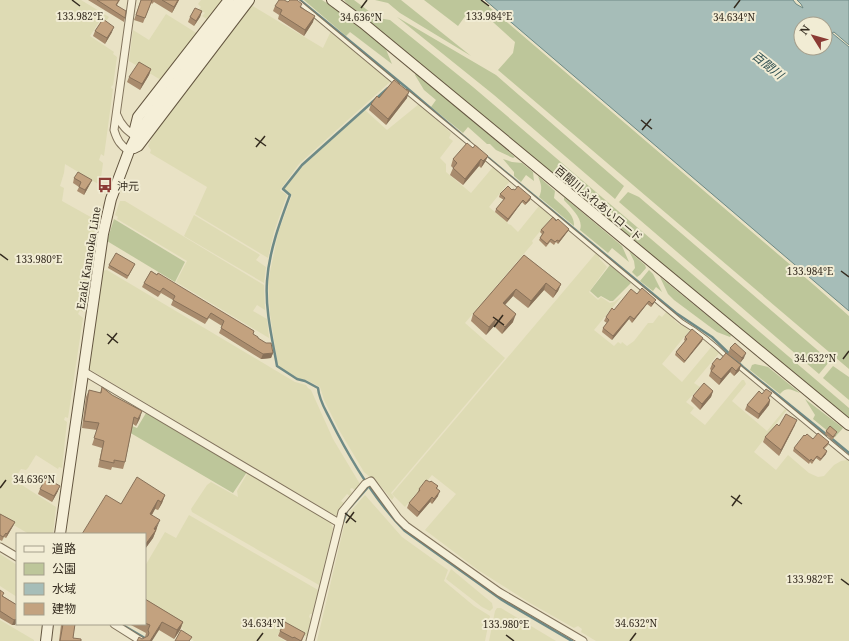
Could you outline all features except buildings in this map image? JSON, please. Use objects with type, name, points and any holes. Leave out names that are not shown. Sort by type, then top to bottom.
[{"type":"main road","points":[[136,137],[135,129],[138,117],[229,0]]},
{"type":"main road","name":"Ezaki Kanaoka Line","points":[[60,533],[106,216],[110,199],[136,137],[153,112],[240,0]]},
{"type":"main road","points":[[129,151],[138,146],[250,0]]},
{"type":"main road","name":"百間川ふれあいロード","points":[[332,0],[363,23],[849,425]]},
{"type":"main road","points":[[46,641],[48,625]]},
{"type":"street","points":[[129,151],[121,145],[114,130],[132,0]]},
{"type":"street","points":[[117,115],[119,121],[136,137]]},
{"type":"street","points":[[83,371],[339,523]]},
{"type":"street","points":[[310,641],[342,512],[367,483],[371,481],[398,518],[406,526],[499,592],[583,641]]},
{"type":"street","points":[[0,547],[16,556]]},
{"type":"street","points":[[116,625],[141,641]]},
{"type":"lane","points":[[296,0],[682,322],[714,344],[726,356],[849,458]]},
{"type":"shaded area","points":[[0,0],[81,0],[109,17],[106,21],[101,19],[90,36],[114,52],[113,54],[117,57],[113,86],[112,85],[111,88],[113,89],[104,156],[101,154],[99,160],[103,163],[100,185],[65,164],[60,186],[64,188],[62,201],[96,220],[83,312],[80,310],[78,314],[83,318],[68,418],[65,417],[64,420],[67,422],[62,468],[59,467],[58,469],[36,455],[28,468],[26,470],[21,469],[14,480],[56,507],[53,533],[27,533],[0,517]]},
{"type":"shaded area","points":[[201,0],[223,0],[208,20],[202,16],[205,13],[199,9],[201,7],[198,4]]},
{"type":"shaded area","points":[[251,5],[323,48],[331,31],[390,82],[299,164],[280,190],[287,195],[274,232],[268,258],[195,214],[207,187],[150,153],[151,150],[148,146],[155,131]]},
{"type":"shaded area","points":[[166,14],[198,34],[161,80],[129,61],[133,30],[149,40]]},
{"type":"shaded area","points":[[419,104],[451,133],[449,138],[453,141],[440,158],[446,164],[446,172],[471,193],[493,167],[510,181],[489,207],[518,232],[539,206],[552,217],[532,241],[533,243],[465,323],[505,358],[391,493],[394,497],[392,500],[375,479],[371,478],[364,472],[339,430],[324,400],[320,387],[306,380],[297,378],[278,366],[270,314],[268,282],[278,233],[292,195],[284,189],[303,166],[365,110],[387,130]]},
{"type":"shaded area","points":[[120,201],[125,201],[264,285],[265,310],[257,305],[253,311],[267,319],[269,338],[176,282],[187,261],[117,219],[118,217],[115,215]]},
{"type":"shaded area","points":[[194,215],[260,255],[256,260],[266,267],[264,283],[184,236]]},
{"type":"shaded area","points":[[596,253],[600,256],[599,258],[607,267],[589,292],[598,300],[601,297],[610,303],[622,296],[594,330],[614,346],[618,342],[621,344],[622,342],[627,346],[634,341],[648,323],[653,323],[659,315],[662,317],[667,311],[680,325],[683,325],[690,330],[662,364],[682,382],[713,345],[720,352],[694,383],[700,387],[686,402],[694,408],[690,413],[705,425],[742,380],[744,380],[746,384],[732,401],[767,431],[785,409],[787,410],[754,452],[776,470],[788,455],[809,473],[818,477],[824,476],[834,465],[841,461],[849,461],[849,641],[596,641],[581,632],[582,629],[578,626],[574,628],[530,603],[478,570],[425,530],[456,494],[432,475],[405,507],[392,494]]},
{"type":"shaded area","points":[[107,270],[295,382],[306,385],[311,390],[333,439],[360,484],[355,490],[352,488],[350,489],[352,493],[350,496],[347,494],[341,501],[344,503],[336,516],[89,369],[102,271]]},
{"type":"shaded area","points":[[247,474],[330,521],[333,529],[319,585],[192,512],[191,509],[207,485],[211,482],[238,497],[237,491]]},
{"type":"shaded area","points":[[365,495],[402,537],[448,570],[444,581],[474,606],[490,616],[485,641],[317,641],[344,526],[350,512]]},
{"type":"shaded area","points":[[189,515],[318,590],[312,614],[310,614],[309,617],[311,619],[307,636],[302,636],[284,625],[277,636],[285,641],[194,641],[183,634],[183,629],[146,608],[146,564],[165,532],[176,538]]},
{"type":"shaded area","points":[[0,554],[16,564],[16,596],[0,586]]},
{"type":"shaded area","points":[[451,569],[492,603],[493,608],[490,611],[482,607],[446,579]]},
{"type":"shaded area","points":[[497,608],[501,608],[556,641],[489,641],[495,611]]},
{"type":"shaded area","points":[[0,620],[34,640],[34,641],[0,641]]},
{"type":"green space","points":[[304,0],[322,0],[347,16],[385,47],[392,64],[350,32],[346,36]]},
{"type":"green space","points":[[344,0],[354,0],[378,18],[390,20],[473,87],[849,408],[849,419],[349,6]]},
{"type":"green space","points":[[375,0],[401,0],[471,56],[400,13],[388,3]]},
{"type":"green space","points":[[424,0],[481,0],[814,285],[849,316],[849,369],[498,70],[513,53],[515,42],[483,13],[474,11],[466,15],[458,26]]},
{"type":"green space","points":[[397,17],[496,75],[624,186],[615,199],[494,95]]},
{"type":"green space","points":[[416,73],[515,157],[513,158],[496,150],[468,127],[463,133],[431,107],[436,100],[424,90],[415,75]]},
{"type":"green space","points":[[503,159],[522,163],[533,172],[534,181],[526,175],[521,182],[514,176],[514,172]]},
{"type":"green space","points":[[538,176],[555,191],[554,198],[570,214],[574,222],[574,226],[539,197],[541,186]]},
{"type":"green space","points":[[628,192],[639,197],[822,354],[821,355],[829,362],[819,374],[619,202]]},
{"type":"green space","points":[[564,197],[622,246],[629,262],[612,248],[608,253],[580,230],[581,226],[579,218],[564,200]]},
{"type":"green space","points":[[114,219],[185,262],[175,282],[107,241]]},
{"type":"green space","points":[[629,251],[645,265],[646,268],[637,277],[632,272],[635,268],[634,261]]},
{"type":"green space","points":[[610,265],[631,283],[613,301],[601,296],[598,298],[590,291]]},
{"type":"green space","points":[[649,270],[653,274],[662,292],[656,287],[653,291],[640,281]]},
{"type":"green space","points":[[660,277],[731,336],[730,337],[717,332],[674,300],[668,294]]},
{"type":"green space","points":[[755,364],[768,367],[800,393],[787,389],[780,394],[750,370],[752,365]]},
{"type":"green space","points":[[833,366],[849,377],[849,400],[823,378]]},
{"type":"green space","points":[[805,399],[843,428],[835,437],[813,419],[815,415]]},
{"type":"green space","points":[[134,406],[140,410],[132,426],[137,428],[146,413],[247,472],[233,493],[122,428]]},
{"type":"water","name":"百間川","points":[[485,0],[793,0],[796,4],[803,8],[797,0],[849,0],[849,45],[833,32],[833,16],[793,16],[793,56],[833,56],[833,34],[849,47],[849,311]]},
{"type":"waterway","points":[[300,0],[469,141]]},
{"type":"waterway","points":[[388,88],[302,165],[283,189],[290,195],[279,226],[270,259],[267,281],[268,313],[277,366],[297,379],[305,381],[318,388],[324,408],[354,464],[383,506],[405,531],[502,600],[572,641]]},
{"type":"waterway","points":[[486,156],[676,313],[712,337],[743,367],[827,435]]},
{"type":"waterway","points":[[831,438],[849,453]]},
{"type":"waterway","points":[[343,522],[347,511],[369,486]]},
{"type":"waterway","points":[[123,625],[150,641]]},
{"type":"place","name":"沖元","points":[[105,185]]}]
